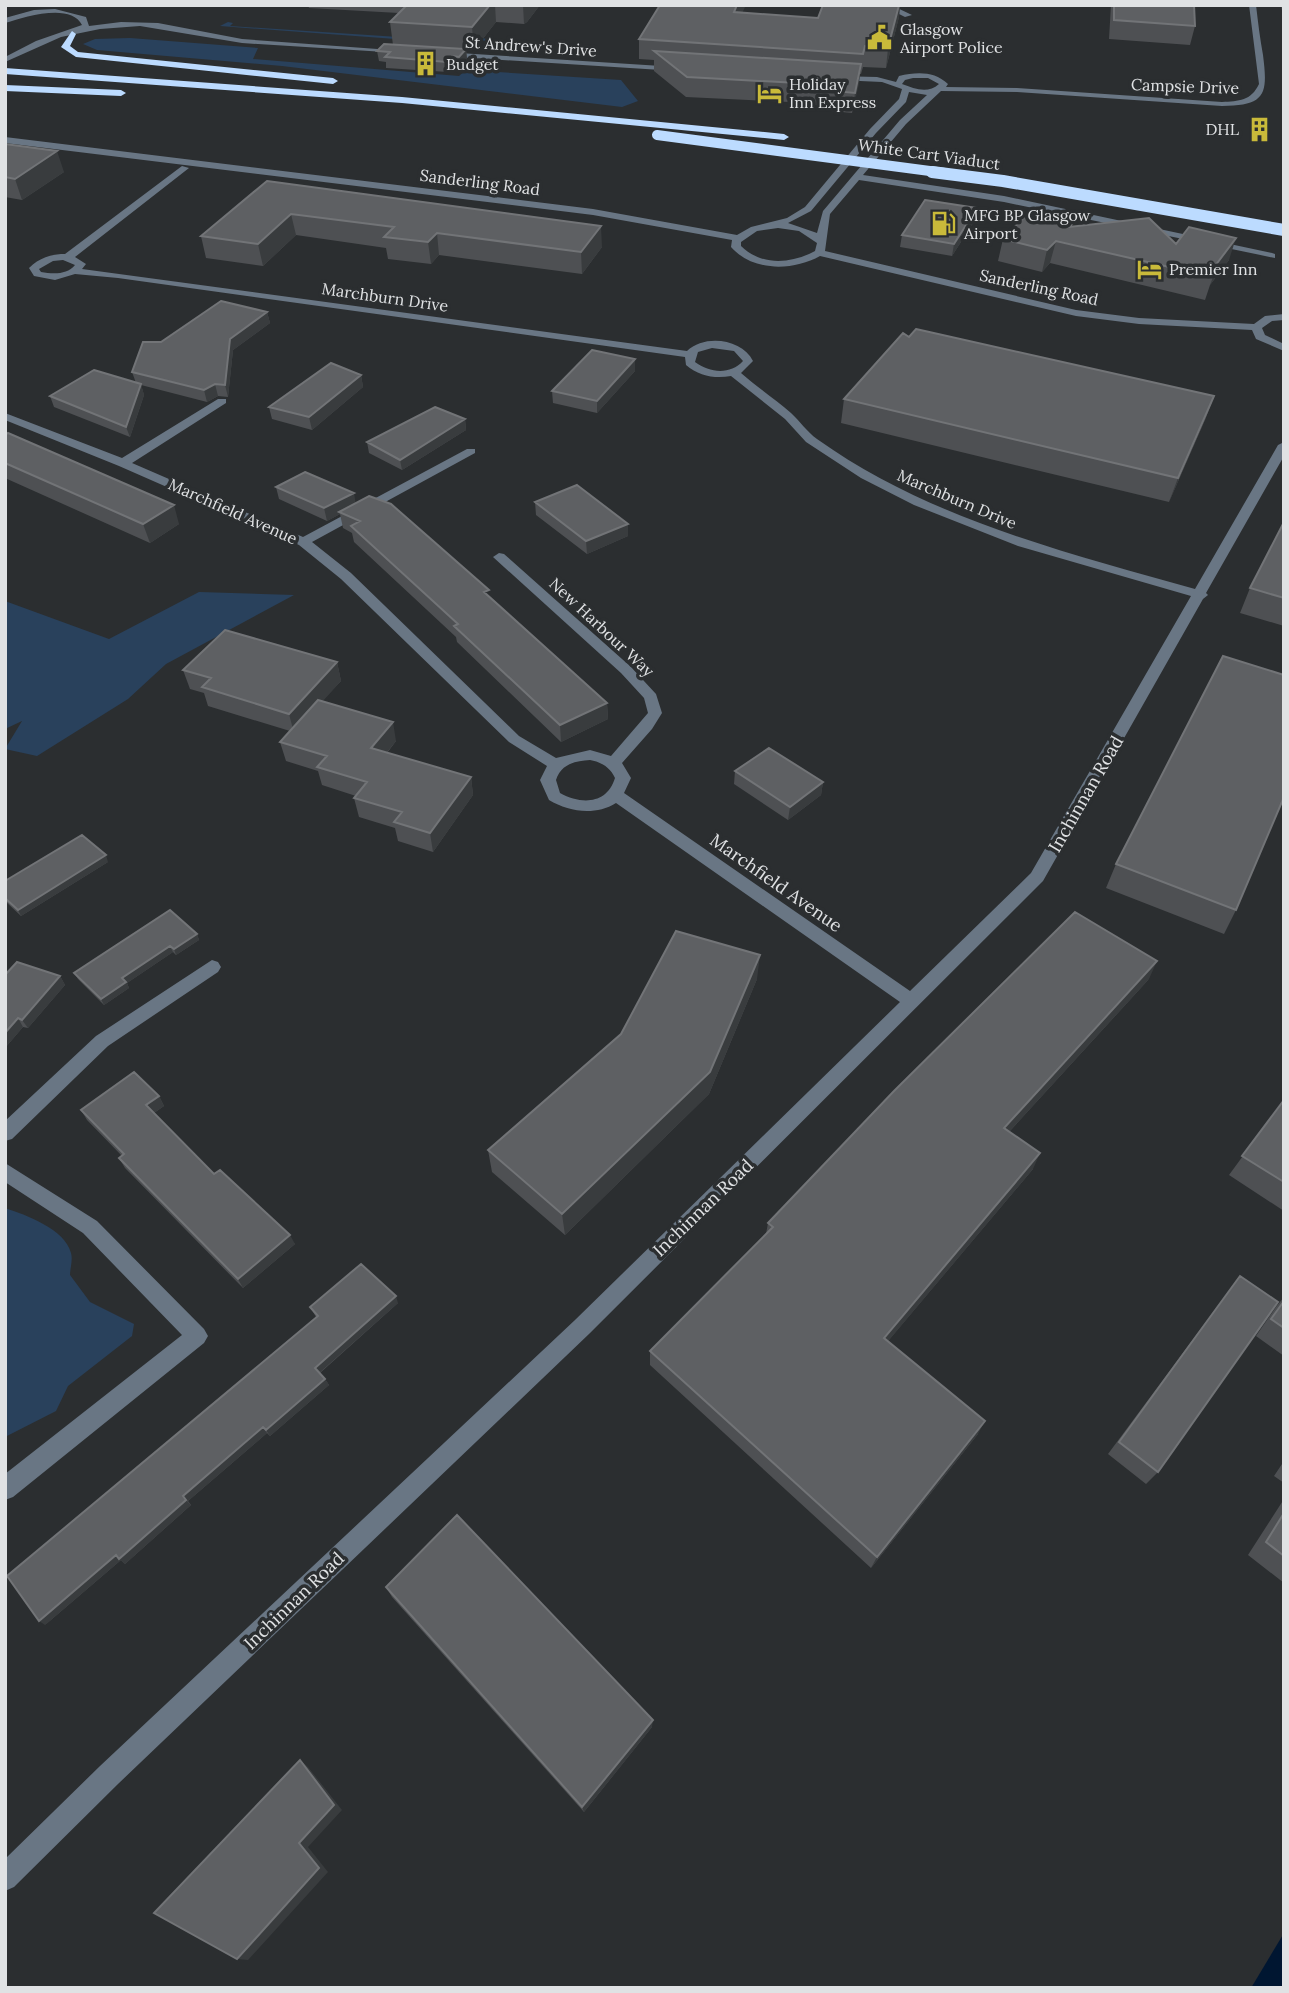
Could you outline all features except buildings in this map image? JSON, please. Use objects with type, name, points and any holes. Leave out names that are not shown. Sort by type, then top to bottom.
[{"type":"highway","points":[[76,32],[65,47],[76,54],[347,82]]},
{"type":"highway","points":[[5,71],[402,100],[788,138]]},
{"type":"highway","points":[[5,83],[25,87],[128,94]]},
{"type":"highway","points":[[5,88],[574,116]]},
{"type":"highway","points":[[400,88],[574,116]]},
{"type":"highway","points":[[208,97],[248,99]]},
{"type":"highway","name":"White Cart Viaduct","points":[[574,116],[901,165],[1284,230]]},
{"type":"highway","name":"White Cart Viaduct","points":[[849,146],[899,153]]},
{"type":"street","points":[[884,5],[908,15]]},
{"type":"street","name":"Campsie Drive","points":[[1017,90],[933,77],[905,77],[897,81],[902,87],[1017,90],[1212,104],[1248,102],[1259,95],[1262,84],[1252,5]]},
{"type":"street","points":[[5,21],[35,13],[68,9],[86,22],[76,32]]},
{"type":"street","points":[[5,60],[33,44],[116,24],[146,24],[239,40],[408,52]]},
{"type":"street","name":"St Andrew's Drive","points":[[435,54],[692,70]]},
{"type":"street","points":[[823,78],[877,80],[902,87],[903,100],[873,131],[808,209],[790,220],[750,230],[738,238],[736,247],[740,252],[767,262],[792,263],[819,253],[822,246],[820,223],[903,122],[944,84],[933,77]]},
{"type":"street","name":"Sanderling Road","points":[[5,141],[593,212],[738,238]]},
{"type":"street","name":"Sanderling Road","points":[[5,149],[274,179],[341,182]]},
{"type":"street","name":"Marchburn Drive","points":[[185,169],[68,257],[42,261],[36,265],[34,271],[47,277],[75,271],[690,355]]},
{"type":"street","points":[[859,177],[1004,199],[1272,256]]},
{"type":"street","points":[[766,227],[796,228],[813,234],[821,242]]},
{"type":"street","name":"Sanderling Road","points":[[819,253],[1076,313],[1139,321],[1256,327]]},
{"type":"street","points":[[68,257],[80,264],[75,271]]},
{"type":"street","points":[[1284,317],[1269,318],[1259,322],[1256,327],[1260,337],[1284,348]]},
{"type":"street","name":"Marchburn Drive","points":[[711,345],[737,348],[748,360],[741,369],[732,372],[701,371],[690,363],[690,355],[694,350],[711,345]]},
{"type":"street","name":"Marchburn Drive","points":[[732,372],[789,417],[810,440],[865,475],[918,502],[1022,543],[1200,595]]},
{"type":"street","points":[[123,463],[222,401]]},
{"type":"street","name":"Marchfield Avenue","points":[[5,416],[22,420],[303,542],[346,576],[514,738],[556,765]]},
{"type":"street","name":"Inchinnan Road","points":[[5,1878],[109,1775],[575,1335],[1037,877],[1284,445]]},
{"type":"street","points":[[303,542],[471,451]]},
{"type":"street","name":"New Harbour Way","points":[[499,557],[626,670],[651,697],[655,713],[647,726],[613,763]]},
{"type":"street","points":[[578,756],[603,758],[613,763],[623,778],[616,795],[597,805],[573,806],[562,802],[549,788],[548,780],[556,765],[578,756]]},
{"type":"street","name":"Marchfield Avenue","points":[[616,795],[913,1002]]},
{"type":"street","points":[[5,1133],[102,1041],[212,967]]},
{"type":"street","points":[[5,1171],[90,1227],[197,1336],[5,1489]]},
{"type":"shaded area","points":[[233,23],[230,26],[429,39],[432,35],[491,39],[409,40],[220,26]]},
{"type":"shaded area","points":[[130,38],[258,48],[253,59],[459,76],[466,70],[621,80],[638,101],[622,107],[282,66],[97,50],[83,44],[95,39]]},
{"type":"shaded area","points":[[199,592],[294,595],[166,664],[128,699],[37,756],[5,749],[22,721],[5,729],[5,601],[109,639]]},
{"type":"shaded area","points":[[5,1208],[44,1224],[61,1237],[71,1253],[70,1275],[90,1302],[134,1324],[132,1336],[68,1386],[56,1411],[5,1437]]},
{"type":"shaded area","points":[[1284,1933],[1284,1988],[1251,1988]]},
{"type":"place","name":"Glasgow Airport Police","points":[[880,38]]},
{"type":"place","name":"Budget","points":[[426,64]]},
{"type":"place","name":"Holiday Inn Express","points":[[769,93]]},
{"type":"place","name":"DHL","points":[[1259,129]]},
{"type":"place","name":"MFG BP Glasgow Airport","points":[[944,224]]},
{"type":"place","name":"Premier Inn","points":[[1149,269]]}]
